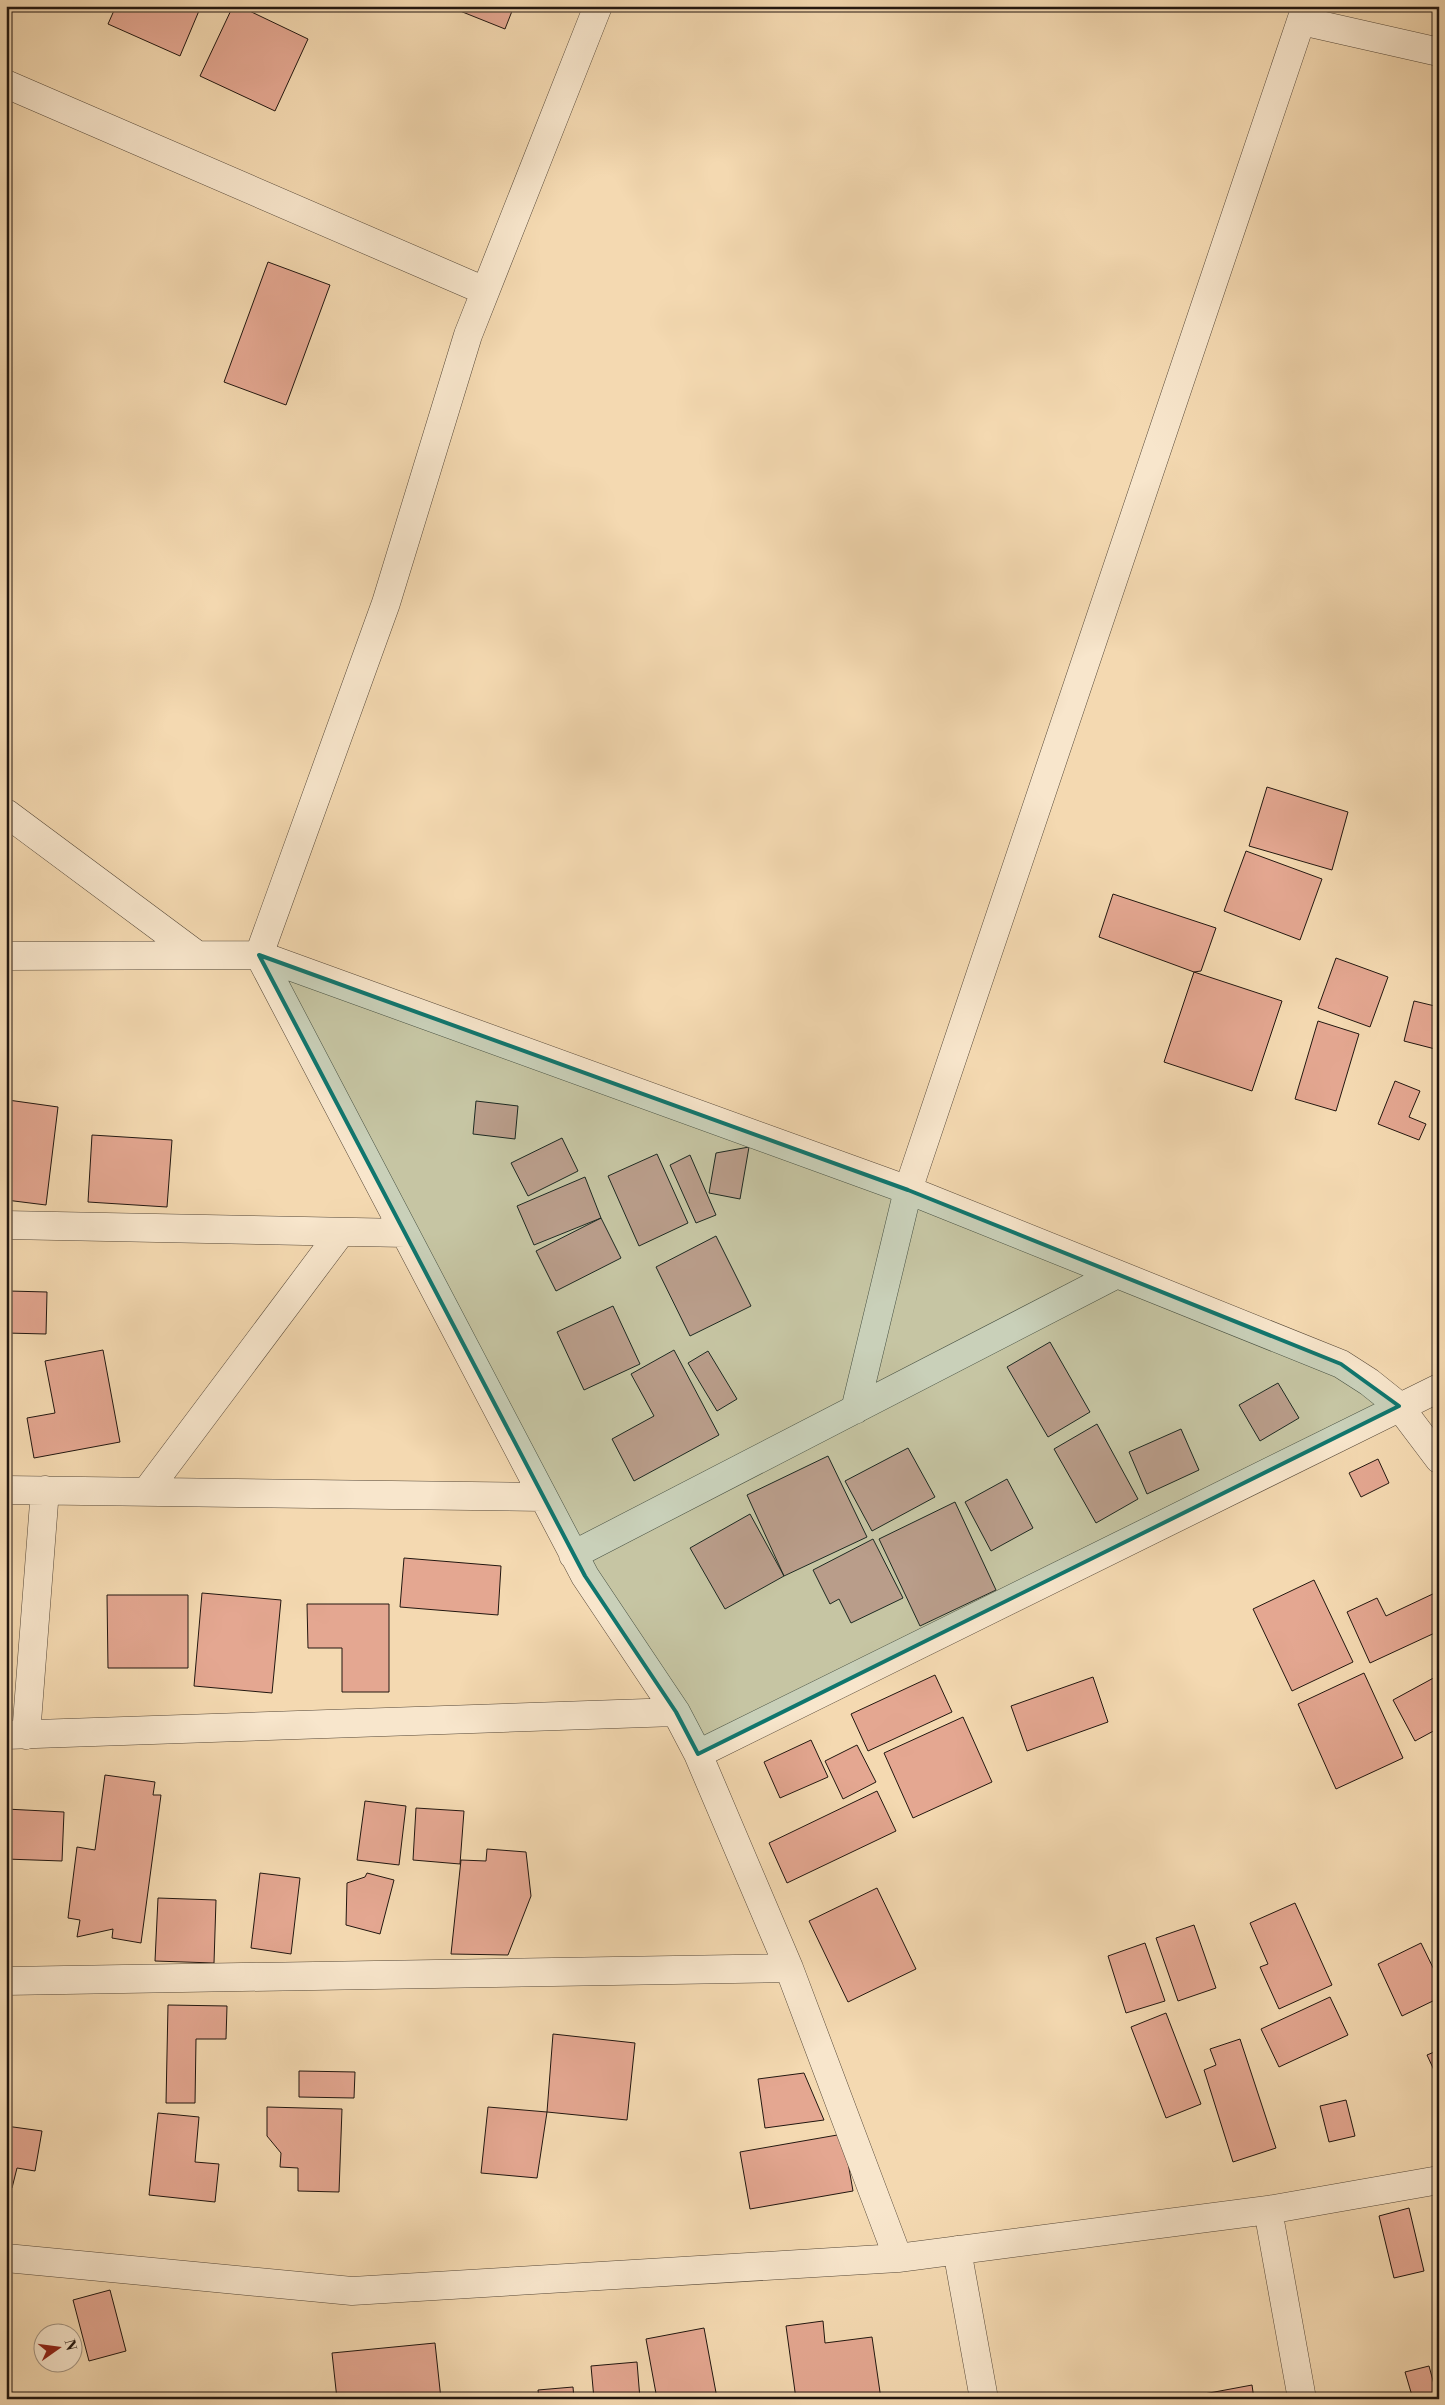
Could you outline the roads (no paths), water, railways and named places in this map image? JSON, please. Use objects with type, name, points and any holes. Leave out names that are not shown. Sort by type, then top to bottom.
[{"type":"street","points":[[598,6],[468,335],[386,603],[259,955],[584,1576],[676,1712],[698,1754],[789,1968],[898,2258]]},
{"type":"street","points":[[855,1410],[908,1190],[1304,13],[1439,52]]},
{"type":"street","points":[[6,84],[485,291]]},
{"type":"street","points":[[6,813],[197,955]]},
{"type":"street","points":[[6,956],[259,955],[908,1190],[1341,1364],[1399,1406],[1439,1459]]},
{"type":"street","points":[[6,1225],[405,1233]]},
{"type":"street","points":[[146,1492],[341,1232]]},
{"type":"street","points":[[574,1555],[1117,1274]]},
{"type":"street","points":[[698,1754],[1399,1406],[1439,1388]]},
{"type":"street","points":[[6,1490],[543,1498]]},
{"type":"street","points":[[45,1490],[16,1735],[676,1712]]},
{"type":"street","points":[[6,1981],[789,1968]]},
{"type":"street","points":[[6,2258],[352,2291],[898,2258],[1268,2210],[1439,2180]]},
{"type":"street","points":[[1268,2210],[1302,2399]]},
{"type":"street","points":[[958,2250],[984,2399]]}]
